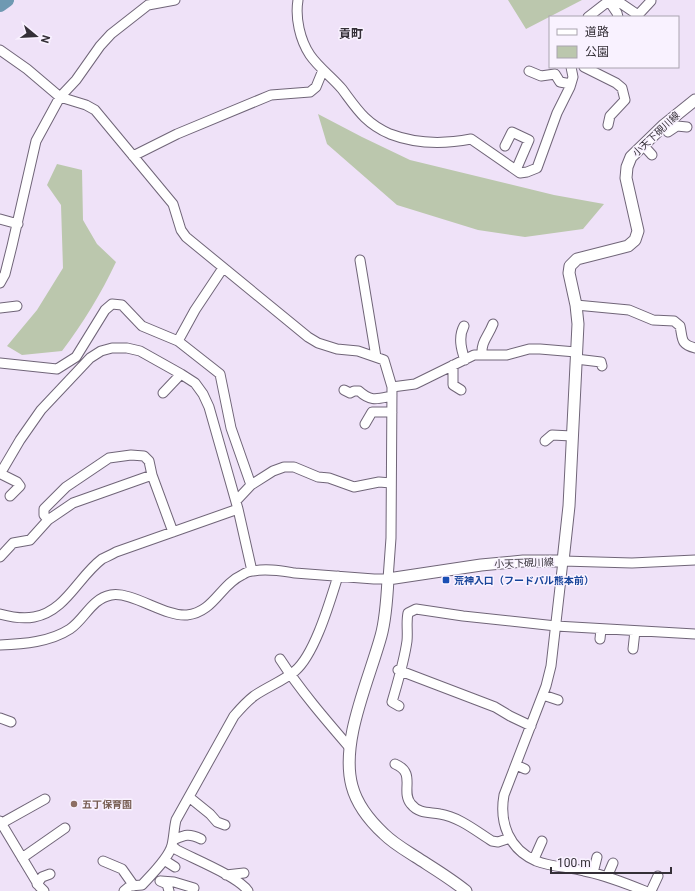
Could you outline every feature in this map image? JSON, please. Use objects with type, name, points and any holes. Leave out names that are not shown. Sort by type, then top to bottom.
[{"type":"main road","name":"小天下硯川線","points":[[388,579],[481,565],[523,561],[563,561],[569,506],[578,324],[576,305],[569,273],[570,266],[577,259],[628,246],[635,240],[638,231],[626,178],[626,167],[631,157],[643,145],[668,132],[695,100]]},
{"type":"main road","points":[[388,579],[386,610],[381,634],[352,731],[349,767],[352,787],[361,807],[385,835],[466,891]]},
{"type":"street","points":[[0,283],[5,274],[18,224],[36,141],[60,97],[76,80],[100,46],[111,34],[148,5],[175,0]]},
{"type":"street","points":[[298,0],[296,10],[298,28],[310,55],[341,88],[355,108],[372,125],[391,134],[415,141],[455,142],[471,139],[520,173],[537,168],[557,113],[571,84],[573,77],[571,68]]},
{"type":"street","points":[[612,0],[638,15],[651,1]]},
{"type":"street","points":[[589,16],[612,0]]},
{"type":"street","points":[[612,0],[618,16]]},
{"type":"street","points":[[0,50],[27,69],[60,97],[86,105],[95,110],[173,204],[181,230],[186,237],[308,337],[318,343],[337,349],[358,351],[384,360],[392,392],[391,538],[388,579],[374,580],[274,571],[252,571],[240,576],[230,584],[209,606],[196,613],[185,615],[172,613],[125,596],[112,595],[100,599],[89,608],[79,622],[61,634],[42,641],[0,645]]},
{"type":"street","points":[[586,68],[616,83],[622,88],[624,100],[610,116],[608,125]]},
{"type":"street","points":[[133,156],[177,134],[271,95],[310,92],[316,87],[323,70]]},
{"type":"street","points":[[529,71],[542,76],[555,74],[560,82],[571,84]]},
{"type":"street","points":[[668,132],[677,126],[687,127]]},
{"type":"street","points":[[505,146],[512,132],[528,140],[516,170]]},
{"type":"street","points":[[643,145],[652,155]]},
{"type":"street","points":[[0,219],[18,224]]},
{"type":"street","points":[[360,260],[376,357]]},
{"type":"street","points":[[178,341],[195,310],[224,268]]},
{"type":"street","points":[[0,363],[57,369],[76,357],[105,310],[112,304],[122,305],[142,326],[178,341],[220,374],[231,428],[250,485]]},
{"type":"street","points":[[576,305],[629,310],[653,320],[674,322],[680,326],[683,342],[686,346],[695,348]]},
{"type":"street","points":[[0,308],[17,306]]},
{"type":"street","points":[[482,355],[483,342],[493,324]]},
{"type":"street","points":[[464,326],[461,331],[460,341],[465,360]]},
{"type":"street","points":[[10,496],[20,486],[17,482],[0,474],[20,440],[41,410],[90,358],[101,351],[112,348],[127,348],[140,351],[195,383],[203,394],[209,407],[237,505],[252,571]]},
{"type":"street","points":[[344,390],[350,393],[359,391],[366,398],[374,399],[415,384],[474,355],[507,355],[529,349],[540,349],[576,356],[601,362],[602,366]]},
{"type":"street","points":[[453,365],[452,385],[461,390]]},
{"type":"street","points":[[163,393],[181,374]]},
{"type":"street","points":[[365,424],[372,412],[392,412]]},
{"type":"street","points":[[545,441],[552,435],[572,436]]},
{"type":"street","points":[[48,520],[44,515],[44,509],[66,488],[109,458],[131,455],[144,456],[149,461],[152,475],[173,532]]},
{"type":"street","points":[[0,614],[17,618],[34,617],[50,612],[64,601],[91,569],[102,559],[116,552],[173,532],[237,505],[250,485],[273,471],[284,467],[294,467],[318,477],[329,478],[354,487],[379,482],[391,483]]},
{"type":"street","points":[[0,557],[13,543],[30,540],[48,520],[73,503],[152,475]]},
{"type":"street","points":[[645,891],[607,877],[549,864],[534,859],[519,849],[510,838],[505,828],[502,808],[504,795],[543,694],[551,666],[563,561],[632,563],[695,560]]},
{"type":"street","points":[[124,891],[130,886],[142,885],[164,860],[172,843],[176,820],[234,716],[242,706],[254,696],[296,670],[303,662],[324,619],[338,576]]},
{"type":"street","points":[[399,706],[392,702],[407,639],[408,613],[416,608],[463,616],[556,626],[635,631],[681,638],[695,634]]},
{"type":"street","points":[[600,639],[601,629]]},
{"type":"street","points":[[633,649],[635,631]]},
{"type":"street","points":[[280,659],[290,674],[350,748]]},
{"type":"street","points":[[400,671],[495,707],[531,726]]},
{"type":"street","points":[[543,694],[558,700]]},
{"type":"street","points":[[0,718],[11,722]]},
{"type":"street","points":[[395,764],[402,767],[407,773],[408,796],[410,803],[418,810],[454,818],[492,841],[498,842],[510,838]]},
{"type":"street","points":[[516,765],[525,769]]},
{"type":"street","points":[[189,797],[210,814],[216,822],[225,825]]},
{"type":"street","points":[[44,891],[37,884],[1,822],[45,799]]},
{"type":"street","points":[[22,858],[65,828]]},
{"type":"street","points":[[172,843],[182,836],[191,835],[201,839]]},
{"type":"street","points":[[534,859],[542,841]]},
{"type":"street","points":[[172,843],[177,850],[226,875],[246,887],[248,891]]},
{"type":"street","points":[[593,873],[597,857]]},
{"type":"street","points":[[103,860],[122,868],[134,886]]},
{"type":"street","points":[[164,860],[175,867]]},
{"type":"street","points":[[607,877],[613,863]]},
{"type":"street","points":[[226,875],[244,873]]},
{"type":"street","points":[[37,884],[42,877],[50,874]]},
{"type":"street","points":[[150,876],[167,884],[169,891]]},
{"type":"street","points":[[651,891],[658,876]]},
{"type":"street","points":[[161,881],[174,882],[194,888]]},
{"type":"green space","points":[[508,0],[582,0],[549,16],[526,29]]},
{"type":"green space","points":[[318,114],[410,160],[554,195],[604,204],[583,229],[525,237],[478,230],[397,205],[327,144]]},
{"type":"green space","points":[[57,164],[82,170],[83,220],[97,244],[116,262],[91,308],[62,351],[22,355],[7,346],[37,310],[63,268],[61,205],[47,185]]},
{"type":"waterway","points":[[0,5],[7,0]]},
{"type":"place","name":"荒神入口（フードパル熊本前）","points":[[446,580]]},
{"type":"place","name":"五丁保育園","points":[[74,804]]},
{"type":"district","name":"貢町","points":[[351,34]]}]
